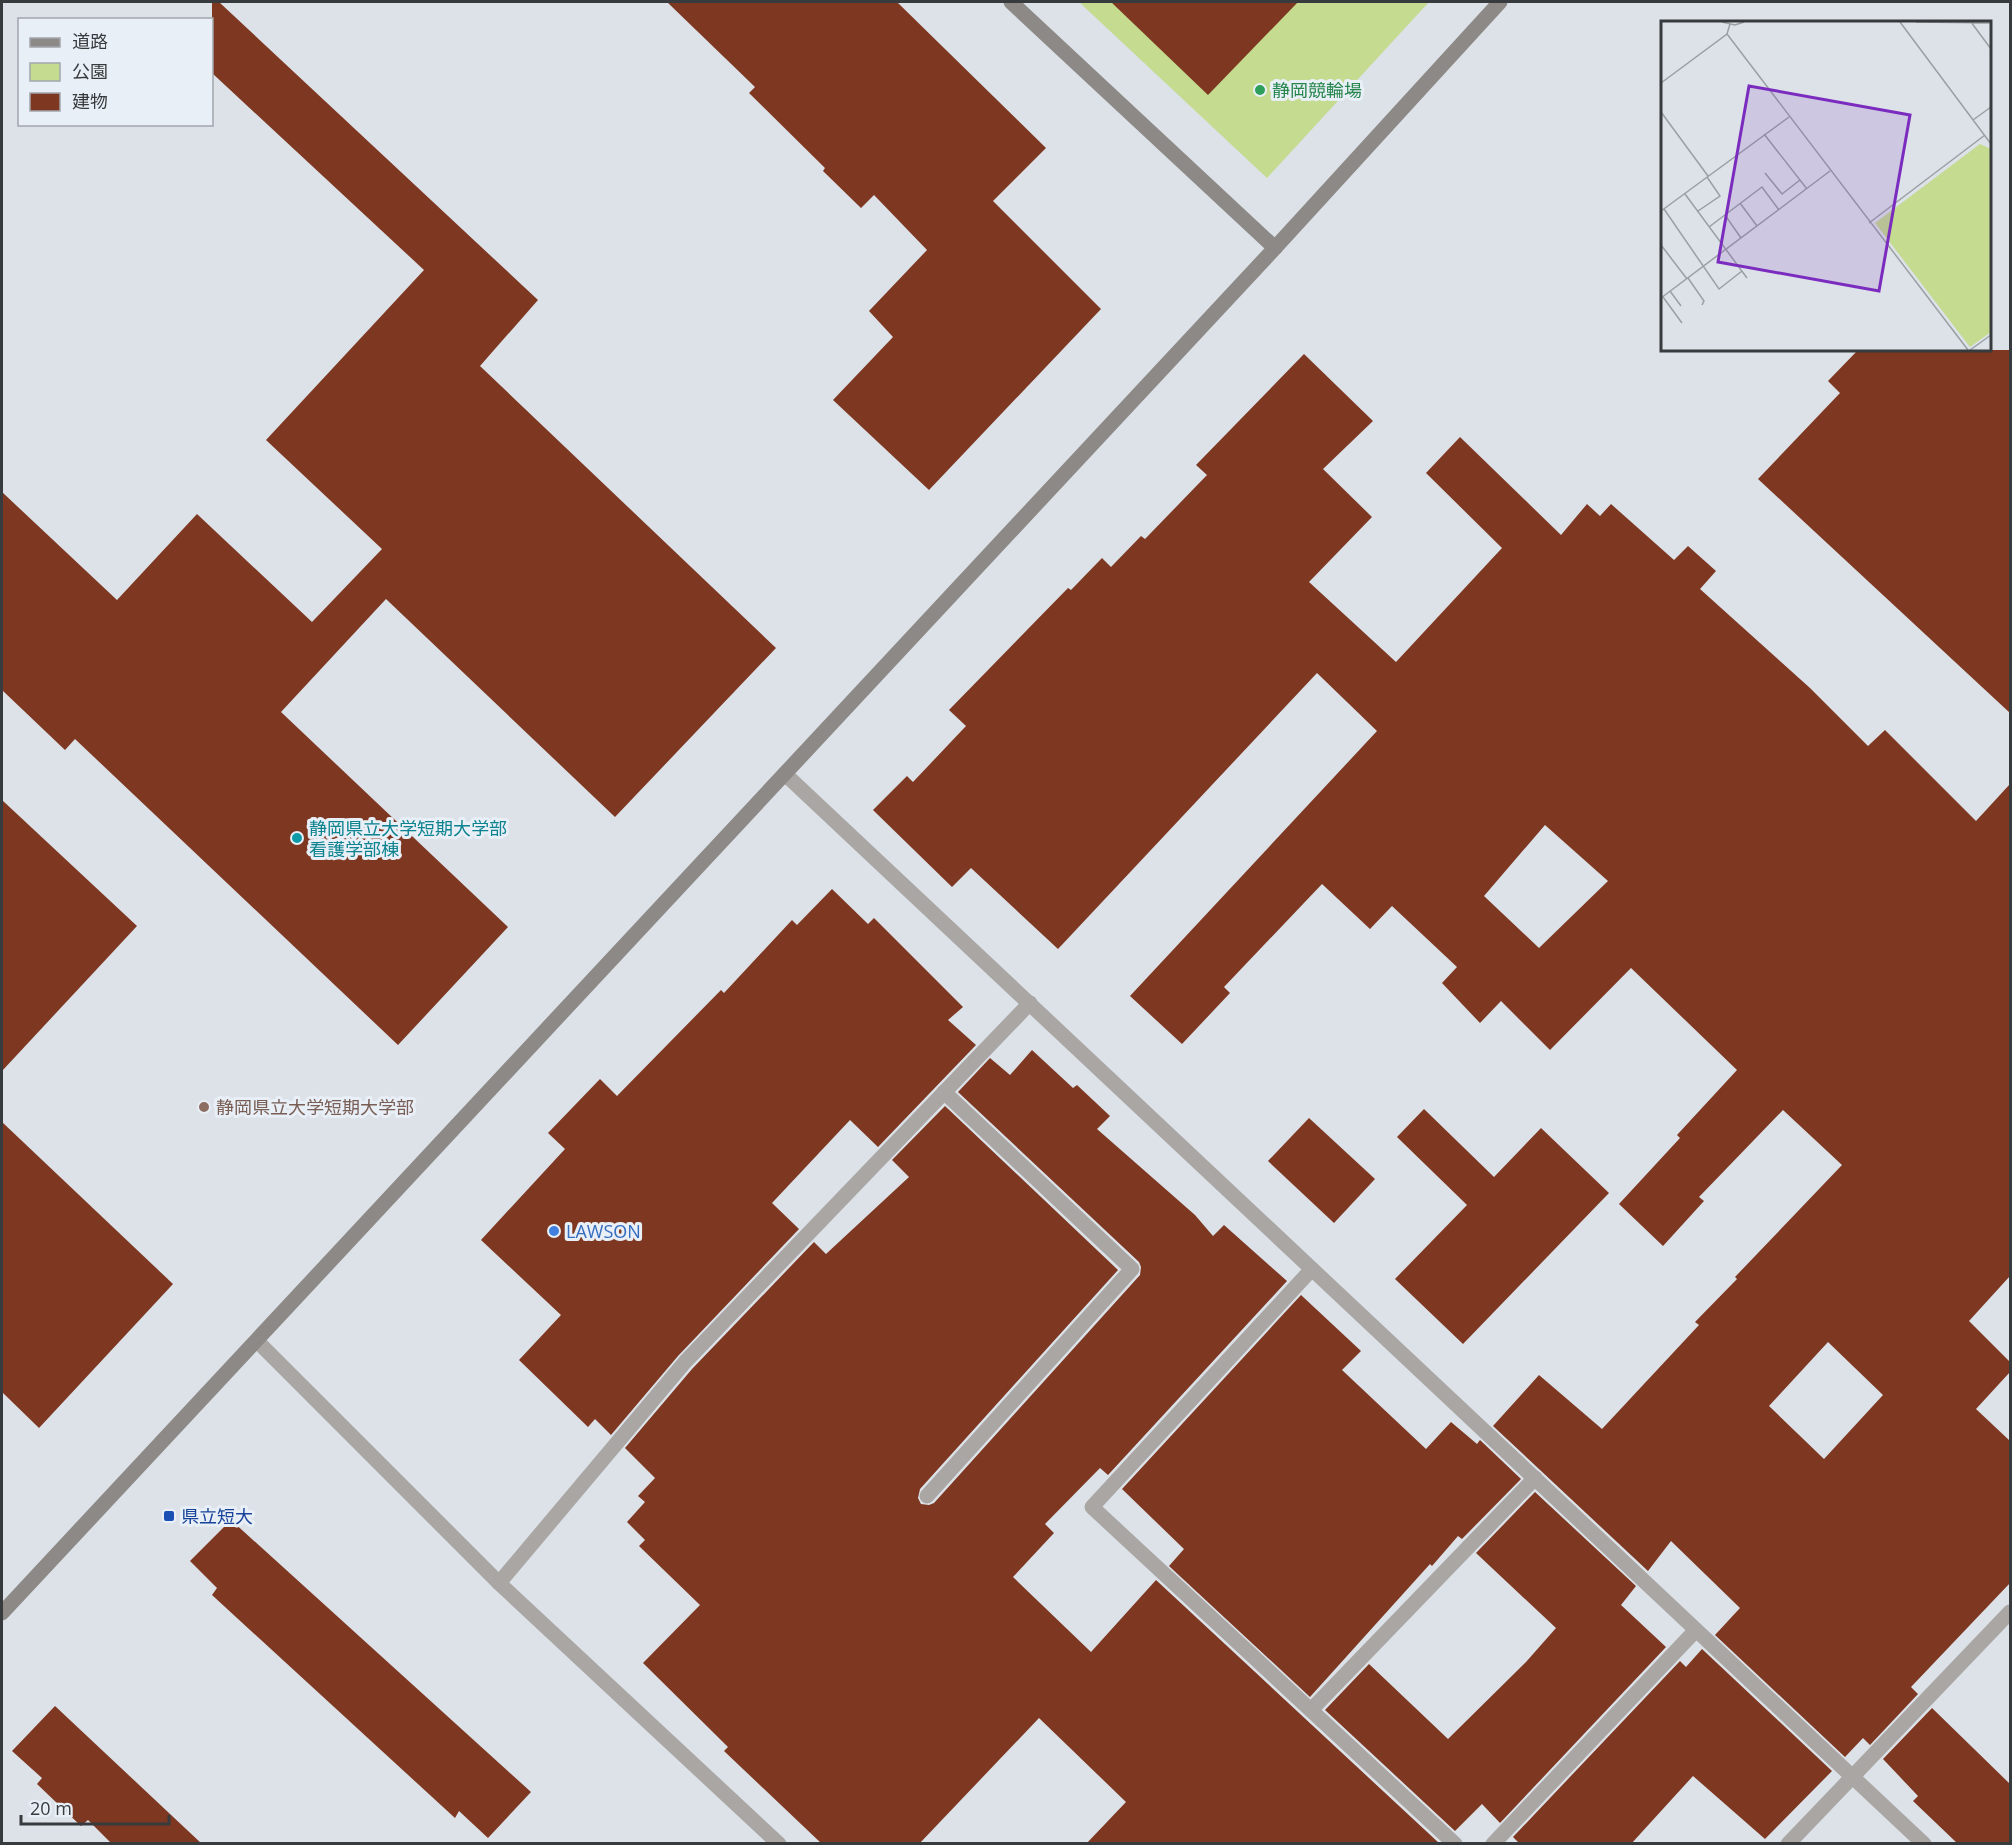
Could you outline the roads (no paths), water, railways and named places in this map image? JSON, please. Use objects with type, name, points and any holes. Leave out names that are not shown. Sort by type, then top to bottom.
[{"type":"street","points":[[1011,2],[1275,248]]},
{"type":"street","points":[[2,1613],[1275,248],[1500,2]]},
{"type":"street","points":[[785,774],[1924,1844]]},
{"type":"street","points":[[500,1583],[685,1362],[1030,1003]]},
{"type":"street","points":[[927,1496],[1132,1269],[944,1092]]},
{"type":"street","points":[[1312,1269],[1092,1507],[1455,1844]]},
{"type":"street","points":[[257,1341],[500,1583],[779,1844]]},
{"type":"street","points":[[1311,1710],[1535,1478]]},
{"type":"street","points":[[1788,1844],[1851,1775],[2010,1612]]},
{"type":"street","points":[[1493,1844],[1696,1630]]},
{"type":"place","name":"静岡競輪場","points":[[1260,90]]},
{"type":"place","name":"静岡県立大学短期大学部 看護学部棟","points":[[297,838]]},
{"type":"place","name":"静岡県立大学短期大学部","points":[[204,1107]]},
{"type":"place","name":"LAWSON","points":[[554,1231]]},
{"type":"place","name":"県立短大","points":[[169,1516]]}]
